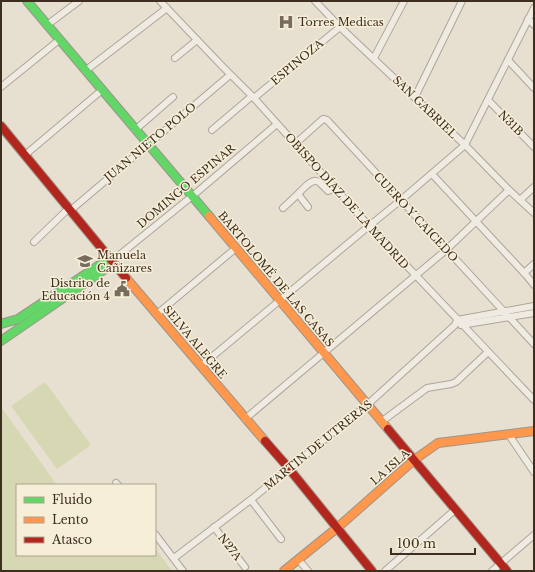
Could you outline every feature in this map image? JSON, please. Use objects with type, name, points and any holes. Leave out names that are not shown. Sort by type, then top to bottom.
[{"type":"street","name":"BARTOLOMÉ DE LAS CASAS","points":[[27,1],[280,300],[506,571]]},
{"type":"street","points":[[47,25],[79,1]]},
{"type":"street","name":"OBISPO DÍAZ DE LA MADRID","points":[[160,1],[253,97],[457,322]]},
{"type":"street","name":"SAN GABRIEL","points":[[316,1],[340,27],[415,97],[534,213]]},
{"type":"street","points":[[374,58],[404,1]]},
{"type":"street","points":[[415,97],[462,1]]},
{"type":"street","points":[[85,71],[167,8]]},
{"type":"street","points":[[201,366],[465,145],[534,8]]},
{"type":"street","points":[[528,20],[534,26]]},
{"type":"street","name":"ESPINOZA","points":[[212,130],[340,27]]},
{"type":"street","points":[[1,87],[59,40]]},
{"type":"street","points":[[175,58],[197,40]]},
{"type":"street","points":[[508,60],[534,88]]},
{"type":"street","name":"JUAN NIETO POLO","points":[[34,242],[70,209],[230,74]]},
{"type":"street","points":[[25,156],[102,90]]},
{"type":"street","points":[[135,130],[173,97]]},
{"type":"street","name":"N31B","points":[[488,100],[534,147]]},
{"type":"street","name":"CUERO Y CAICEDO","points":[[295,144],[323,119],[326,119],[534,344]]},
{"type":"street","name":"DOMINGO ESPINAR","points":[[1,341],[104,270],[110,262],[192,196],[277,124]]},
{"type":"street","name":"SELVA ALEGRE","points":[[1,126],[70,209],[110,262],[157,314],[289,469],[372,571]]},
{"type":"street","points":[[432,174],[534,285]]},
{"type":"street","points":[[282,208],[311,182],[318,182],[328,191],[335,188]]},
{"type":"street","points":[[520,200],[534,187]]},
{"type":"street","points":[[245,419],[446,250],[509,190]]},
{"type":"street","points":[[298,194],[308,207]]},
{"type":"street","points":[[157,314],[236,248]]},
{"type":"street","name":"DOMINGO ESPINAR","points":[[1,324],[18,319],[101,264],[110,262]]},
{"type":"street","points":[[524,273],[534,264]]},
{"type":"street","points":[[457,322],[534,306]]},
{"type":"street","points":[[463,325],[534,313]]},
{"type":"street","points":[[457,322],[463,325],[534,400]]},
{"type":"street","name":"MARTIN DE UTRERAS","points":[[174,558],[250,500],[368,405],[457,322]]},
{"type":"street","points":[[381,422],[427,388],[456,382],[488,352]]},
{"type":"street","name":"LA ISLA","points":[[284,571],[337,528],[414,460],[436,445],[440,443],[534,431]]},
{"type":"street","points":[[509,435],[534,472]]},
{"type":"street","points":[[250,500],[281,539]]},
{"type":"street","points":[[384,571],[456,510]]},
{"type":"street","name":"N27A","points":[[214,527],[245,567]]},
{"type":"street","points":[[156,535],[183,571]]},
{"type":"street","points":[[492,571],[534,535]]},
{"type":"street","points":[[298,559],[308,571]]},
{"type":"green space","points":[[45,382],[91,445],[57,469],[11,406]]},
{"type":"green space","points":[[1,407],[56,484],[16,484],[16,556],[156,556],[156,549],[172,571],[1,571]]},
{"type":"traffic: fast","points":[[27,1],[209,216]]},
{"type":"traffic: fast","points":[[1,341],[104,270],[112,261]]},
{"type":"traffic: fast","points":[[1,324],[18,319],[101,264],[108,264]]},
{"type":"traffic: slow","points":[[209,216],[388,429]]},
{"type":"traffic: slow","points":[[126,278],[265,441]]},
{"type":"traffic: slow","points":[[284,571],[337,528],[414,460],[438,443],[534,431]]},
{"type":"traffic: jam","points":[[1,126],[126,278]]},
{"type":"traffic: jam","points":[[388,429],[507,571]]},
{"type":"traffic: jam","points":[[265,441],[372,571]]},
{"type":"place","name":"Torres Medicas","points":[[286,22]]},
{"type":"place","name":"Manuela Cañizares","points":[[85,261]]},
{"type":"place","name":"Distrito de Educación 4","points":[[122,289]]}]
